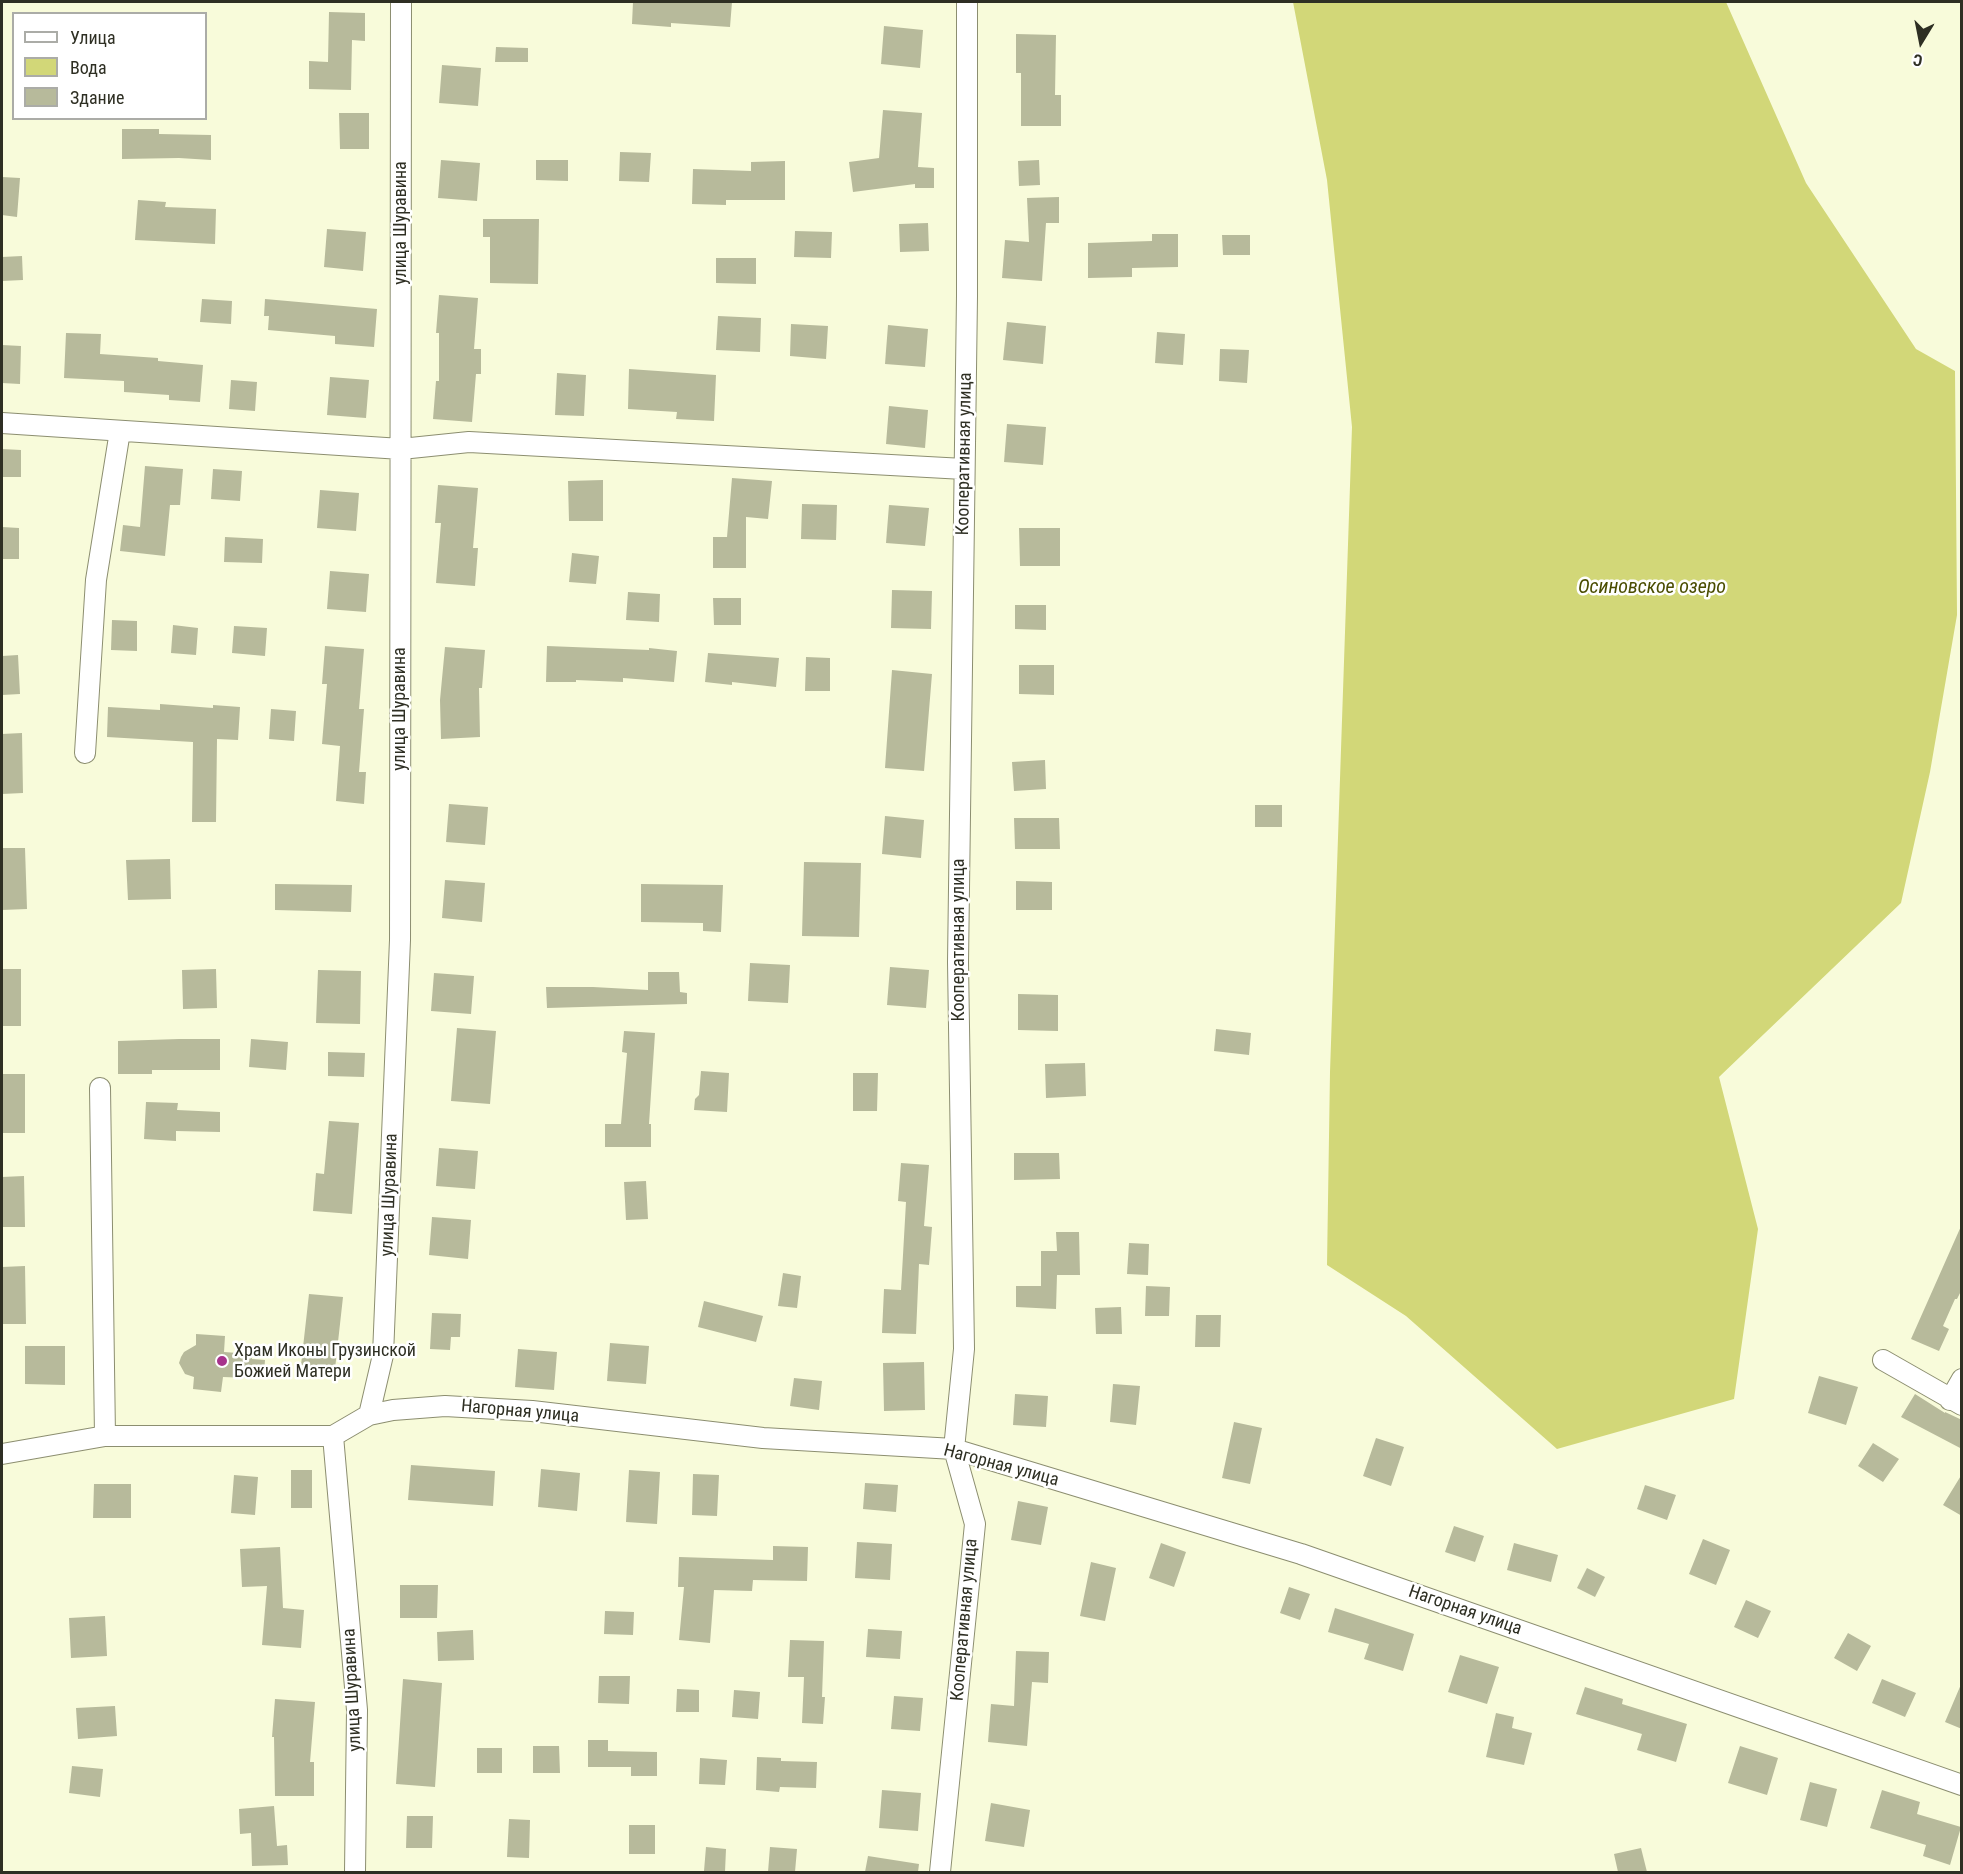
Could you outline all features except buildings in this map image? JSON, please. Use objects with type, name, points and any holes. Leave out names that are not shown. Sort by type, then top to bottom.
[{"type":"street","name":"улица Шуравина","points":[[369,1415],[383,1355],[400,940],[401,2]]},
{"type":"street","name":"Кооперативная улица","points":[[940,1872],[975,1524],[954,1449],[964,1349],[958,962],[964,469],[966,2]]},
{"type":"street","points":[[2,423],[401,449],[469,442],[964,469]]},
{"type":"street","points":[[85,753],[96,580],[120,431]]},
{"type":"street","points":[[100,1088],[105,1436]]},
{"type":"street","points":[[1883,1360],[1956,1402],[1962,1379]]},
{"type":"street","name":"Нагорная улица","points":[[333,1436],[369,1415],[393,1410],[445,1406],[521,1410],[763,1438],[954,1449],[1301,1554],[1962,1785]]},
{"type":"street","points":[[2,1454],[105,1436],[333,1436]]},
{"type":"street","name":"улица Шуравина","points":[[333,1436],[357,1710],[355,1872]]},
{"type":"water","name":"Осиновское озеро","points":[[1293,2],[1726,2],[1806,183],[1916,349],[1955,371],[1957,615],[1930,772],[1901,903],[1719,1077],[1758,1229],[1734,1399],[1557,1449],[1406,1316],[1327,1265],[1330,1072],[1352,427],[1327,180]]},
{"type":"place","name":"Храм Иконы Грузинской Божией Матери","points":[[222,1361]]}]
